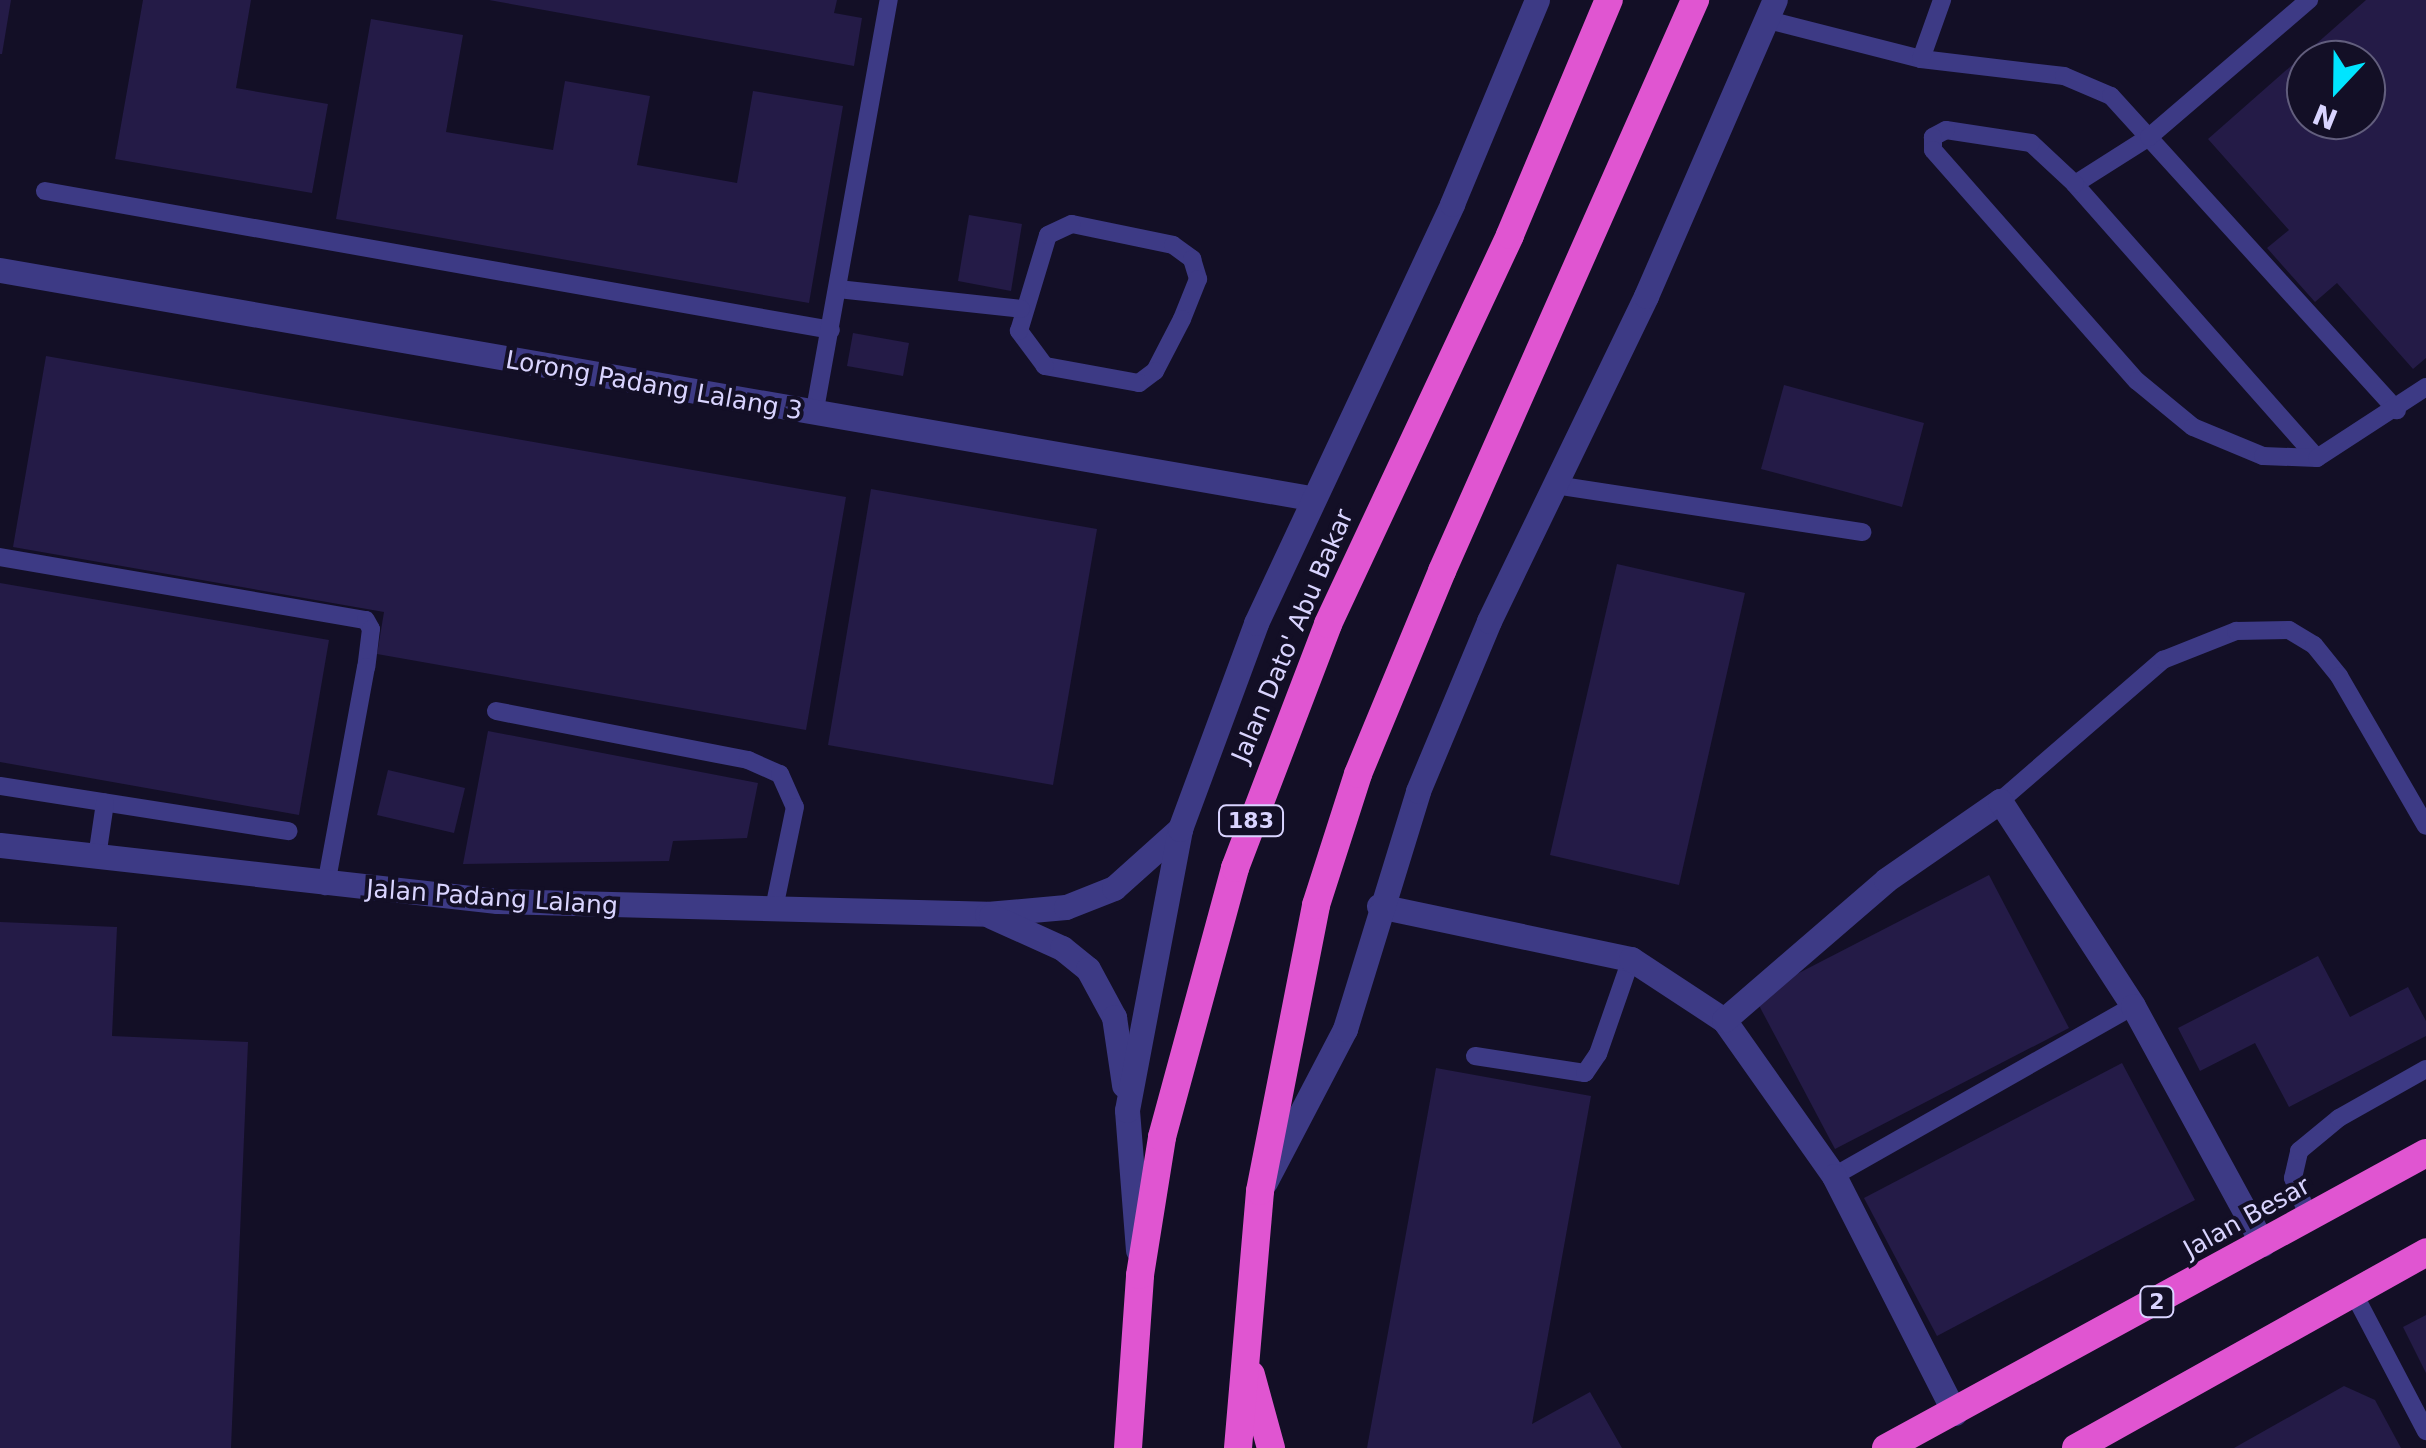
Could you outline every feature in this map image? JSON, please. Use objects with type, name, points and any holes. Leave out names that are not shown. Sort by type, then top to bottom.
[{"type":"highway","name":"Jalan Dato' Abu Bakar","points":[[1128,1448],[1140,1275],[1162,1137],[1198,994],[1275,751],[1409,440],[1510,235],[1609,0]]},
{"type":"highway","points":[[1238,1448],[1260,1191],[1316,905],[1358,774],[1442,571],[1578,275],[1695,0]]},
{"type":"highway","name":"Jalan Besar","points":[[1886,1448],[2426,1152]]},
{"type":"highway","points":[[2076,1448],[2426,1252]]},
{"type":"highway","points":[[1246,1359],[1272,1448]]},
{"type":"street","points":[[1127,1110],[1180,829],[1256,623],[1310,498],[1452,204],[1537,0]]},
{"type":"street","points":[[1260,1191],[1345,1029],[1379,906],[1440,740],[1771,10]]},
{"type":"street","name":"Lorong Padang Lalang 3","points":[[0,270],[814,415],[1310,498]]},
{"type":"street","points":[[1724,1020],[1886,880],[2000,802],[2133,1006],[2263,1244]]},
{"type":"street","name":"Jalan Padang Lalang","points":[[0,844],[326,886],[497,901],[987,914],[1066,907],[1114,888],[1180,829]]},
{"type":"street","points":[[1379,906],[1632,959],[1724,1020],[1834,1176],[1955,1413]]},
{"type":"street","points":[[987,914],[1062,948],[1088,969],[1114,1016],[1127,1110],[1140,1275]]},
{"type":"lane","points":[[814,415],[889,0]]},
{"type":"lane","points":[[1920,59],[1942,0]]},
{"type":"lane","points":[[2076,184],[2148,137],[2309,0]]},
{"type":"lane","points":[[1771,10],[1920,59],[2064,76],[2111,96],[2397,410]]},
{"type":"lane","points":[[2318,458],[2076,184],[2032,142],[1946,130],[1930,142],[2137,381],[2194,428],[2263,456],[2318,458],[2426,388]]},
{"type":"lane","points":[[45,192],[832,330]]},
{"type":"lane","points":[[1072,224],[1173,245],[1192,259],[1198,278],[1155,370],[1138,383],[1044,366],[1019,331],[1021,309],[1048,235],[1072,224]]},
{"type":"lane","points":[[838,289],[1021,309]]},
{"type":"lane","points":[[1554,486],[1862,532]]},
{"type":"lane","points":[[0,556],[366,620],[371,629],[366,667],[326,886]]},
{"type":"lane","points":[[2000,802],[2163,660],[2236,631],[2288,630],[2314,645],[2339,676],[2426,826]]},
{"type":"lane","points":[[496,710],[748,760],[780,774],[794,807],[774,908]]},
{"type":"lane","points":[[0,786],[289,831]]},
{"type":"lane","points":[[97,856],[105,803]]},
{"type":"lane","points":[[1475,1056],[1585,1072],[1598,1054],[1632,959]]},
{"type":"lane","points":[[1834,1176],[2133,1006]]},
{"type":"lane","points":[[2309,1218],[2292,1178],[2299,1151],[2339,1118],[2426,1069]]},
{"type":"lane","points":[[2354,1294],[2426,1431]]},
{"type":"building","points":[[0,0],[11,0],[2,54],[0,54]]},
{"type":"building","points":[[143,0],[251,0],[236,88],[328,104],[312,193],[115,159]]},
{"type":"building","points":[[489,0],[837,0],[834,13],[862,18],[854,66]]},
{"type":"building","points":[[2366,0],[2426,0],[2426,358],[2413,369],[2337,283],[2315,302],[2267,248],[2289,230],[2208,139],[2286,70],[2286,140],[2386,140],[2386,40],[2321,40]]},
{"type":"building","points":[[371,19],[463,35],[446,132],[553,150],[565,81],[650,96],[637,165],[737,183],[753,91],[843,106],[809,303],[336,219]]},
{"type":"building","points":[[969,215],[1022,224],[1011,291],[958,281]]},
{"type":"building","points":[[853,333],[909,343],[903,376],[847,366]]},
{"type":"building","points":[[46,356],[846,497],[806,730],[377,654],[384,612],[13,547]]},
{"type":"building","points":[[1784,385],[1924,423],[1902,507],[1761,469]]},
{"type":"building","points":[[871,489],[1097,529],[1053,785],[828,745]]},
{"type":"building","points":[[1617,564],[1745,593],[1679,885],[1550,855]]},
{"type":"building","points":[[0,583],[329,640],[299,815],[0,762]]},
{"type":"building","points":[[488,731],[758,783],[747,838],[673,841],[669,861],[463,864]]},
{"type":"building","points":[[388,770],[465,788],[454,833],[377,815]]},
{"type":"building","points":[[1989,875],[2069,1028],[1835,1149],[1754,996]]},
{"type":"building","points":[[0,922],[117,927],[112,1036],[248,1042],[231,1448],[0,1448]]},
{"type":"building","points":[[2318,956],[2350,1017],[2408,987],[2426,1021],[2426,1036],[2289,1107],[2255,1043],[2200,1071],[2178,1028]]},
{"type":"building","points":[[2122,1063],[2195,1200],[1937,1336],[1864,1198]]},
{"type":"building","points":[[1436,1068],[1591,1096],[1532,1424],[1590,1392],[1622,1448],[1367,1448]]},
{"type":"building","points":[[2426,1315],[2426,1373],[2403,1327]]},
{"type":"building","points":[[2344,1386],[2375,1400],[2401,1448],[2234,1448]]}]
